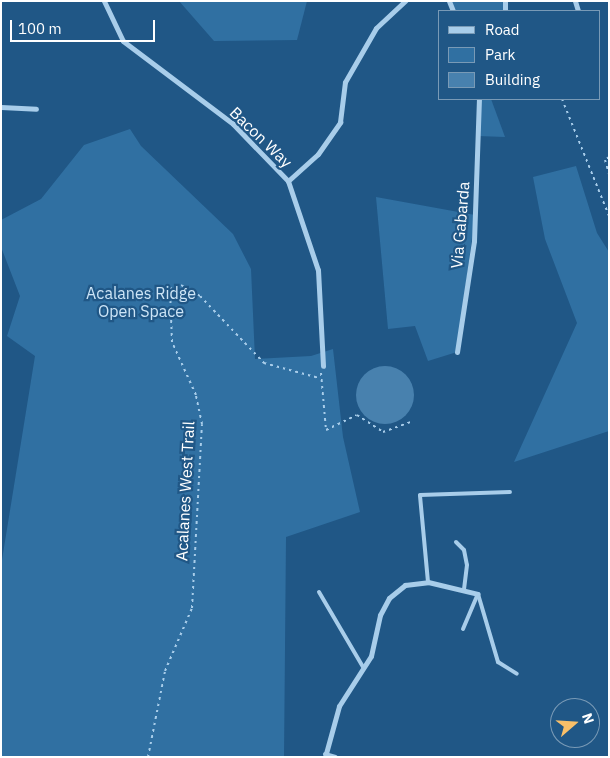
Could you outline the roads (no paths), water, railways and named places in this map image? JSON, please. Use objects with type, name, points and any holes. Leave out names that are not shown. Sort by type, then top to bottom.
[{"type":"street","name":"Bacon Way","points":[[104,1],[123,41],[233,124],[288,181],[318,270],[322,366]]},
{"type":"street","points":[[288,181],[318,154],[340,122],[345,82],[376,28],[406,1]]},
{"type":"street","name":"Via Gabarda","points":[[457,352],[474,241],[480,100]]},
{"type":"street","points":[[1,106],[36,109]]},
{"type":"street","points":[[325,755],[339,706],[363,667],[389,598],[405,585],[428,582],[478,594]]},
{"type":"lane","points":[[428,582],[420,495],[510,492]]},
{"type":"lane","points":[[456,542],[464,550],[467,565],[464,591]]},
{"type":"lane","points":[[319,592],[363,667]]},
{"type":"lane","points":[[463,629],[478,594]]},
{"type":"lane","points":[[478,594],[498,662],[517,674]]},
{"type":"lane","points":[[325,755],[336,757]]},
{"type":"park label","name":"Acalanes Ridge Open Space","points":[[141,302]]}]
